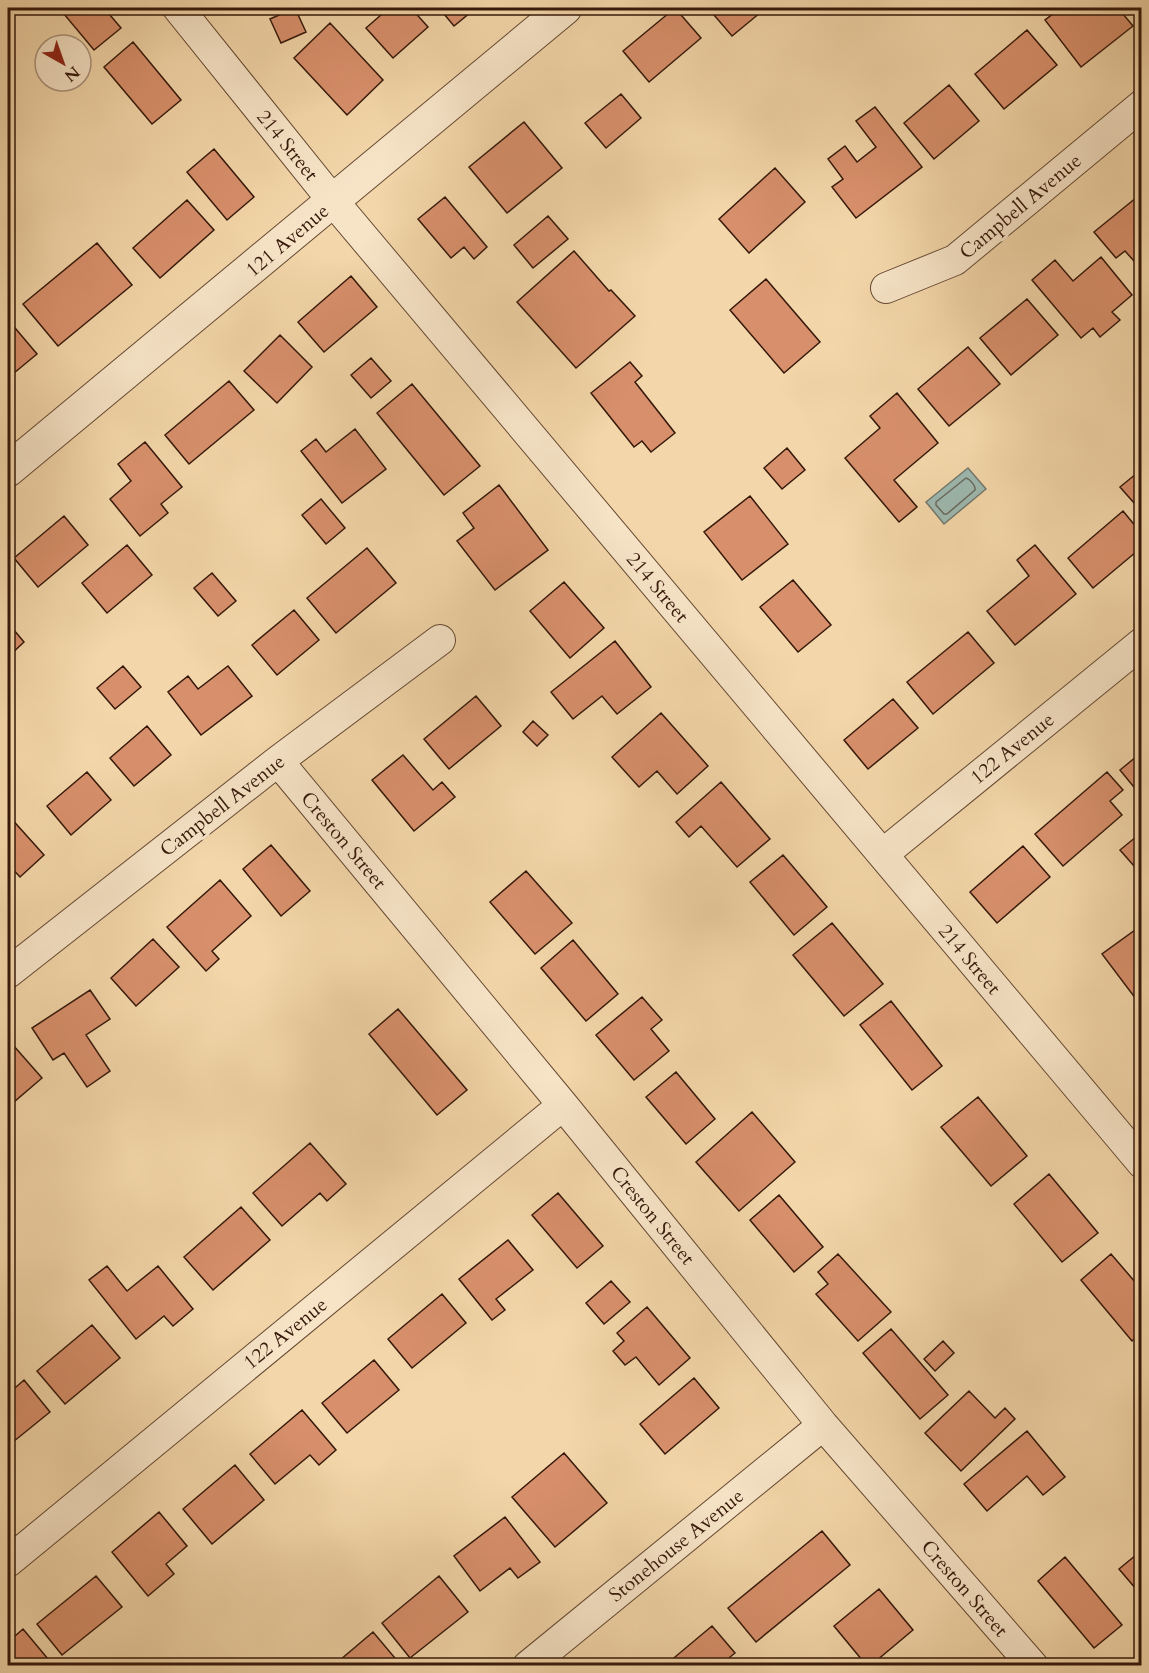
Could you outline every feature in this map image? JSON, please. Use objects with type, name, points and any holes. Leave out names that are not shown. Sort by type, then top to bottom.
[{"type":"street","name":"214 Street","points":[[178,8],[333,201],[1142,1162]]},
{"type":"street","name":"121 Avenue","points":[[8,470],[565,8]]},
{"type":"street","name":"Campbell Avenue","points":[[886,288],[955,261],[1142,105]]},
{"type":"street","name":"Campbell Avenue","points":[[8,973],[278,761],[440,640]]},
{"type":"street","name":"122 Avenue","points":[[883,854],[1142,643]]},
{"type":"street","name":"Creston Street","points":[[278,761],[563,1105],[823,1425],[1033,1665]]},
{"type":"street","name":"122 Avenue","points":[[8,1562],[563,1105]]},
{"type":"street","name":"Stonehouse Avenue","points":[[528,1665],[823,1425]]},
{"type":"water","points":[[968,468],[986,489],[944,524],[926,502]]},
{"type":"building","points":[[59,8],[104,8],[121,28],[94,50],[93,33],[80,33]]},
{"type":"building","points":[[295,8],[306,32],[281,43],[270,19]]},
{"type":"building","points":[[389,8],[411,8],[428,27],[393,58],[366,28]]},
{"type":"building","points":[[439,8],[476,8],[454,26]]},
{"type":"building","points":[[675,8],[701,38],[649,82],[623,51]]},
{"type":"building","points":[[708,8],[766,8],[732,36]]},
{"type":"building","points":[[1061,8],[1118,8],[1133,26],[1081,67],[1045,20]]},
{"type":"building","points":[[330,23],[383,80],[347,115],[294,58]]},
{"type":"building","points":[[1027,30],[1057,65],[1004,109],[975,74]]},
{"type":"building","points":[[133,42],[181,100],[152,124],[104,67]]},
{"type":"building","points":[[949,85],[979,121],[934,159],[904,123]]},
{"type":"building","points":[[621,94],[641,118],[606,148],[585,123]]},
{"type":"building","points":[[875,107],[922,167],[856,218],[832,187],[843,179],[828,159],[845,146],[857,162],[876,147],[856,121]]},
{"type":"building","points":[[524,122],[562,168],[507,213],[469,167]]},
{"type":"building","points":[[214,149],[254,197],[227,220],[187,172]]},
{"type":"building","points":[[775,168],[805,202],[749,253],[719,219]]},
{"type":"building","points":[[1142,193],[1142,255],[1134,261],[1125,251],[1116,258],[1094,232]]},
{"type":"building","points":[[445,197],[487,247],[474,259],[464,247],[451,258],[418,219]]},
{"type":"building","points":[[187,200],[214,230],[160,278],[133,248]]},
{"type":"building","points":[[548,216],[568,239],[533,268],[514,245]]},
{"type":"building","points":[[97,243],[132,285],[58,346],[23,304]]},
{"type":"building","points":[[574,251],[609,291],[611,290],[635,316],[576,368],[517,302]]},
{"type":"building","points":[[1101,257],[1132,295],[1112,312],[1120,320],[1100,337],[1093,328],[1081,338],[1032,280],[1055,260],[1073,281]]},
{"type":"building","points":[[351,276],[377,307],[324,352],[298,322]]},
{"type":"building","points":[[766,279],[820,342],[784,373],[730,310]]},
{"type":"building","points":[[1027,299],[1058,335],[1011,375],[980,338]]},
{"type":"building","points":[[10,322],[37,354],[8,378],[8,325]]},
{"type":"building","points":[[280,335],[312,367],[277,403],[244,371]]},
{"type":"building","points":[[968,347],[1000,384],[949,426],[918,389]]},
{"type":"building","points":[[371,358],[391,381],[371,398],[351,375]]},
{"type":"building","points":[[630,362],[642,376],[635,382],[675,433],[651,452],[642,441],[634,447],[591,393]]},
{"type":"building","points":[[229,381],[254,410],[189,464],[165,435]]},
{"type":"building","points":[[412,384],[480,466],[444,495],[377,413]]},
{"type":"building","points":[[897,393],[938,443],[894,480],[917,507],[899,522],[845,458],[880,428],[870,416]]},
{"type":"building","points":[[355,429],[386,469],[342,503],[301,451],[316,439],[326,452]]},
{"type":"building","points":[[145,442],[182,487],[161,504],[168,513],[140,536],[110,499],[131,481],[118,464]]},
{"type":"building","points":[[787,448],[805,470],[782,489],[764,468]]},
{"type":"building","points":[[1142,469],[1142,512],[1120,487]]},
{"type":"building","points":[[499,485],[548,550],[495,590],[457,541],[474,528],[463,513]]},
{"type":"building","points":[[750,496],[788,544],[742,580],[704,532]]},
{"type":"building","points":[[321,499],[345,528],[326,544],[302,515]]},
{"type":"building","points":[[1123,511],[1142,534],[1142,547],[1093,588],[1068,558]]},
{"type":"building","points":[[64,516],[88,545],[38,587],[14,558]]},
{"type":"building","points":[[127,545],[152,575],[107,613],[82,583]]},
{"type":"building","points":[[1035,545],[1076,594],[1015,645],[987,611],[1029,576],[1017,560]]},
{"type":"building","points":[[367,548],[396,583],[336,633],[307,598]]},
{"type":"building","points":[[212,573],[236,601],[218,616],[194,588]]},
{"type":"building","points":[[793,580],[831,625],[798,652],[760,607]]},
{"type":"building","points":[[564,582],[604,628],[570,658],[530,611]]},
{"type":"building","points":[[294,610],[319,640],[277,675],[252,645]]},
{"type":"building","points":[[8,623],[24,642],[8,657]]},
{"type":"building","points":[[968,632],[994,663],[933,714],[907,682]]},
{"type":"building","points":[[615,641],[651,687],[617,714],[602,696],[573,719],[551,692]]},
{"type":"building","points":[[123,666],[141,687],[115,709],[97,688]]},
{"type":"building","points":[[228,666],[252,696],[201,735],[168,692],[188,676],[198,689]]},
{"type":"building","points":[[476,696],[501,726],[449,769],[424,739]]},
{"type":"building","points":[[893,699],[918,728],[868,769],[844,740]]},
{"type":"building","points":[[661,713],[708,766],[677,794],[657,771],[639,787],[612,757]]},
{"type":"building","points":[[533,721],[548,735],[537,746],[523,732]]},
{"type":"building","points":[[147,726],[171,755],[134,786],[110,758]]},
{"type":"building","points":[[1142,752],[1142,797],[1120,770]]},
{"type":"building","points":[[403,755],[433,790],[442,782],[455,797],[414,831],[372,780]]},
{"type":"building","points":[[87,772],[111,800],[71,835],[47,806]]},
{"type":"building","points":[[1107,772],[1123,790],[1110,801],[1122,815],[1063,866],[1035,834]]},
{"type":"building","points":[[721,782],[770,839],[737,867],[701,826],[689,837],[676,822]]},
{"type":"building","points":[[9,816],[44,855],[20,877],[8,864]]},
{"type":"building","points":[[1142,832],[1142,875],[1120,850]]},
{"type":"building","points":[[271,845],[310,891],[281,916],[243,869]]},
{"type":"building","points":[[1023,846],[1050,877],[997,923],[970,892]]},
{"type":"building","points":[[783,855],[827,907],[794,935],[750,882]]},
{"type":"building","points":[[526,871],[572,923],[535,954],[490,902]]},
{"type":"building","points":[[220,880],[251,916],[212,951],[219,959],[206,971],[167,927]]},
{"type":"building","points":[[832,923],[883,984],[844,1016],[793,955]]},
{"type":"building","points":[[1142,925],[1142,1007],[1102,954]]},
{"type":"building","points":[[153,939],[179,967],[136,1006],[111,978]]},
{"type":"building","points":[[573,940],[618,994],[586,1021],[541,968]]},
{"type":"building","points":[[90,990],[110,1019],[86,1035],[110,1071],[87,1087],[64,1053],[53,1060],[32,1028]]},
{"type":"building","points":[[642,997],[662,1020],[651,1029],[669,1051],[634,1080],[596,1035]]},
{"type":"building","points":[[891,1001],[942,1066],[912,1090],[860,1025]]},
{"type":"building","points":[[398,1009],[467,1090],[437,1115],[369,1034]]},
{"type":"building","points":[[13,1045],[42,1078],[8,1107],[8,1050]]},
{"type":"building","points":[[676,1072],[715,1119],[686,1144],[646,1097]]},
{"type":"building","points":[[978,1097],[1027,1156],[991,1186],[941,1127]]},
{"type":"building","points":[[752,1112],[795,1162],[739,1211],[696,1162]]},
{"type":"building","points":[[310,1143],[346,1184],[327,1201],[320,1193],[282,1226],[253,1193]]},
{"type":"building","points":[[1049,1174],[1098,1233],[1062,1262],[1014,1204]]},
{"type":"building","points":[[558,1193],[603,1246],[577,1268],[532,1215]]},
{"type":"building","points":[[779,1195],[823,1247],[794,1272],[750,1220]]},
{"type":"building","points":[[241,1207],[270,1240],[213,1290],[184,1257]]},
{"type":"building","points":[[508,1240],[533,1270],[496,1299],[505,1310],[492,1320],[459,1279]]},
{"type":"building","points":[[838,1254],[891,1312],[858,1341],[816,1294],[828,1284],[818,1272]]},
{"type":"building","points":[[1111,1254],[1142,1290],[1142,1332],[1132,1341],[1081,1280]]},
{"type":"building","points":[[107,1266],[127,1291],[158,1266],[193,1309],[173,1326],[164,1316],[136,1339],[89,1280]]},
{"type":"building","points":[[611,1281],[630,1302],[604,1324],[586,1303]]},
{"type":"building","points":[[442,1294],[466,1323],[412,1368],[388,1339]]},
{"type":"building","points":[[647,1307],[690,1358],[659,1385],[636,1357],[625,1365],[613,1351],[624,1341],[617,1333]]},
{"type":"building","points":[[92,1325],[120,1358],[65,1404],[37,1371]]},
{"type":"building","points":[[891,1329],[948,1395],[920,1419],[863,1353]]},
{"type":"building","points":[[943,1341],[954,1353],[935,1371],[924,1359]]},
{"type":"building","points":[[374,1360],[399,1390],[347,1433],[322,1403]]},
{"type":"building","points":[[694,1378],[719,1408],[665,1454],[640,1424]]},
{"type":"building","points":[[24,1380],[50,1412],[8,1446],[8,1394]]},
{"type":"building","points":[[969,1391],[995,1418],[1005,1408],[1015,1419],[961,1471],[925,1433]]},
{"type":"building","points":[[302,1410],[336,1450],[319,1465],[310,1455],[275,1484],[250,1454]]},
{"type":"building","points":[[1027,1431],[1065,1477],[1043,1495],[1027,1476],[987,1511],[964,1484]]},
{"type":"building","points":[[564,1453],[607,1503],[555,1547],[512,1497]]},
{"type":"building","points":[[235,1465],[264,1500],[212,1544],[183,1509]]},
{"type":"building","points":[[159,1512],[187,1546],[166,1564],[174,1574],[148,1596],[112,1552]]},
{"type":"building","points":[[505,1517],[540,1562],[518,1578],[510,1568],[480,1591],[454,1556]]},
{"type":"building","points":[[822,1531],[850,1565],[756,1642],[728,1608]]},
{"type":"building","points":[[1142,1550],[1142,1596],[1119,1569]]},
{"type":"building","points":[[1065,1557],[1122,1625],[1094,1648],[1038,1581]]},
{"type":"building","points":[[96,1576],[122,1607],[62,1655],[37,1624]]},
{"type":"building","points":[[439,1576],[468,1612],[410,1658],[382,1623]]},
{"type":"building","points":[[879,1589],[913,1630],[870,1666],[867,1666],[834,1626]]},
{"type":"building","points":[[712,1626],[735,1653],[719,1666],[672,1666],[669,1662]]},
{"type":"building","points":[[23,1629],[52,1666],[8,1666],[8,1642]]},
{"type":"building","points":[[373,1632],[400,1664],[333,1666]]}]
